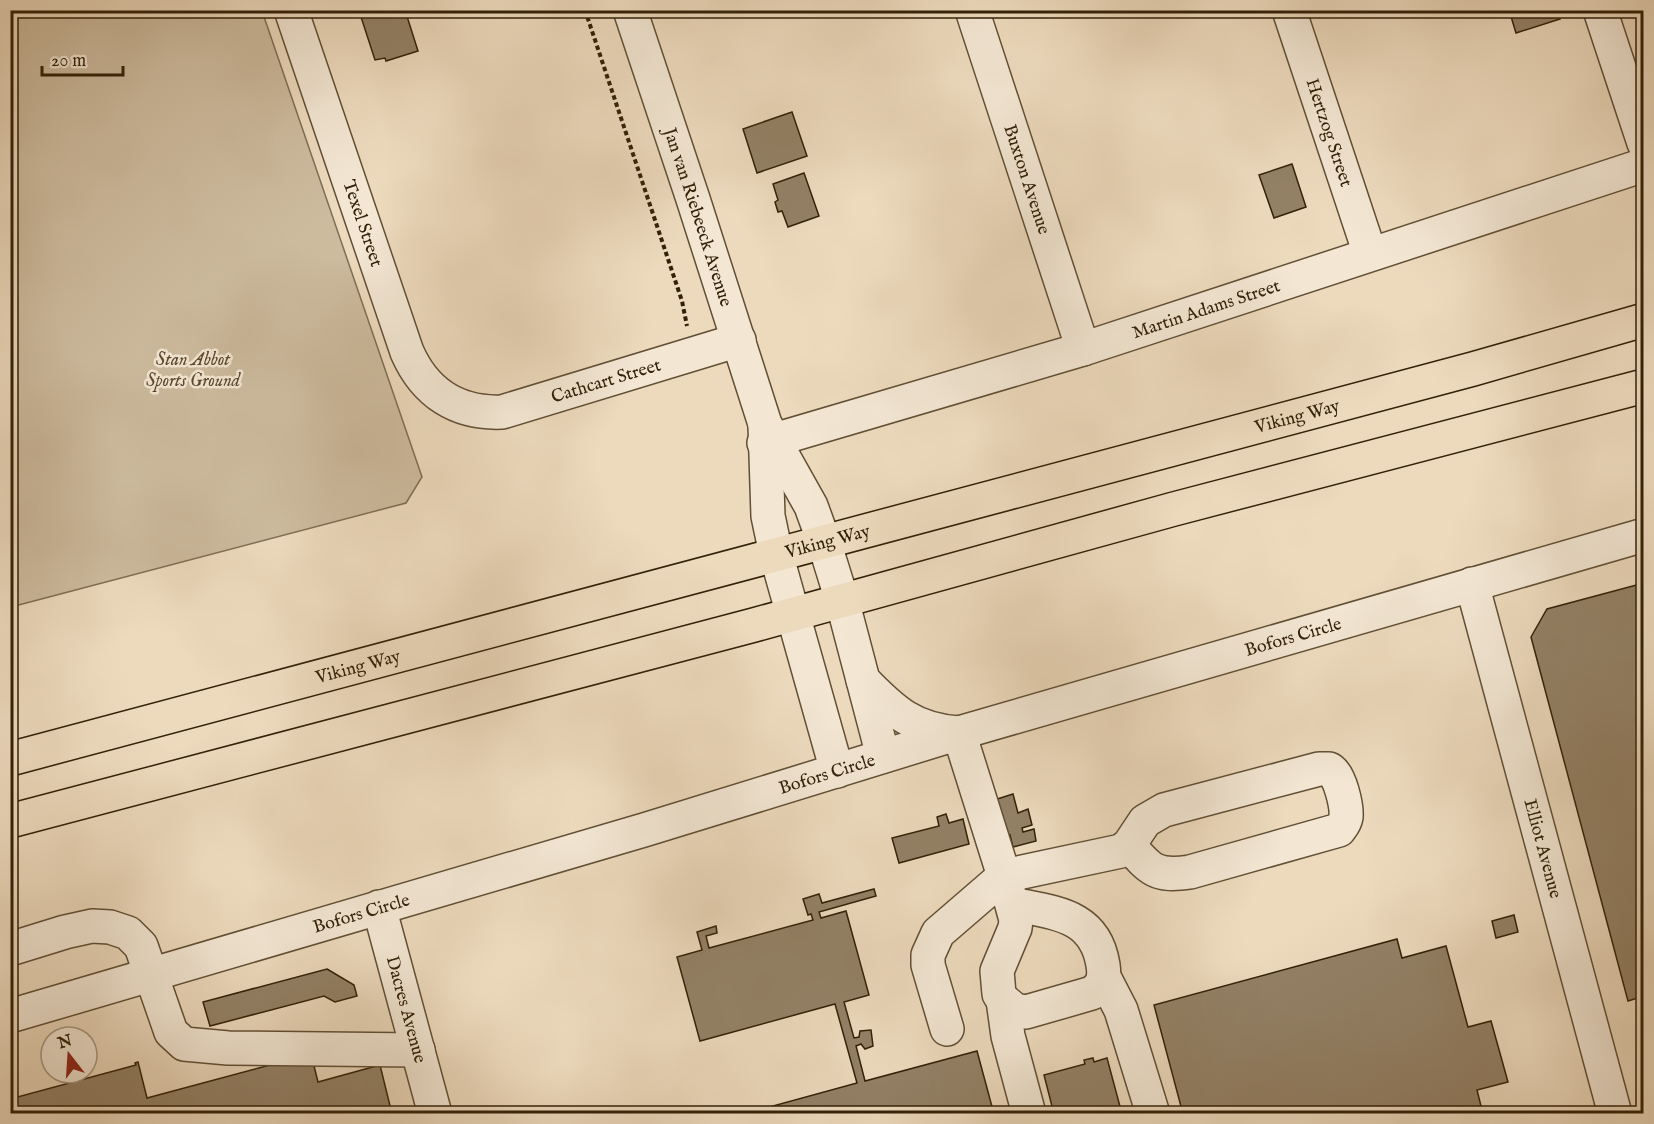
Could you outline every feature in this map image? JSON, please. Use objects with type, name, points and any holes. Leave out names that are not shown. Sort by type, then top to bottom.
[{"type":"main road","name":"Viking Way","points":[[10,759],[1473,369],[1644,320]]},
{"type":"main road","points":[[10,821],[793,614],[1174,509],[1644,386]]},
{"type":"street","name":"Texel Street","points":[[291,10],[414,367],[422,380],[438,395],[470,410]]},
{"type":"street","name":"Jan van Riebeeck Avenue","points":[[630,10],[739,340],[768,436],[811,506],[824,542],[842,600],[883,756]]},
{"type":"street","name":"Buxton Avenue","points":[[972,10],[1083,349]]},
{"type":"street","name":"Hertzog Street","points":[[1289,10],[1370,254]]},
{"type":"street","points":[[1600,10],[1644,143]]},
{"type":"street","name":"Martin Adams Street","points":[[768,436],[1083,349],[1644,165]]},
{"type":"street","name":"Cathcart Street","points":[[470,410],[489,413],[512,410],[739,340]]},
{"type":"street","name":"Jan van Riebeeck Avenue","points":[[768,436],[768,516],[776,554],[837,771]]},
{"type":"street","name":"Bofors Circle","points":[[10,1016],[644,830],[959,733],[1644,535]]},
{"type":"street","name":"Elliot Avenue","points":[[1472,584],[1615,1113]]},
{"type":"street","points":[[861,679],[888,706],[910,721],[935,730],[959,733],[1016,920],[1015,928],[997,971],[999,994],[1003,1000],[1015,1010],[1026,1012],[1092,993],[1101,987],[1104,976]]},
{"type":"street","points":[[947,1029],[928,965],[928,955],[938,933],[1008,890],[1121,850],[1129,845],[1145,821],[1164,810],[1319,769],[1329,769],[1335,773],[1339,781],[1346,815],[1345,822],[1339,830],[1190,872],[1169,875],[1158,872],[1146,864],[1129,845]]},
{"type":"street","points":[[1008,890],[1072,918],[1088,929],[1097,941],[1104,976],[1121,1010],[1153,1113]]},
{"type":"street","name":"Dacres Avenue","points":[[379,907],[435,1113]]},
{"type":"street","points":[[10,949],[92,926],[110,927],[128,933],[141,946],[171,1032],[184,1044],[228,1048],[418,1050]]},
{"type":"street","points":[[1003,1000],[1008,1036],[1029,1113]]},
{"type":"path","points":[[585,10],[682,301],[688,334]]},
{"type":"green space","name":"Stan Abbot Sports Ground","points":[[11,10],[262,11],[422,477],[406,503],[11,607]]},
{"type":"building","points":[[382,10],[405,10],[418,51],[386,61],[385,58],[375,60],[361,17]]},
{"type":"building","points":[[1509,10],[1557,10],[1560,19],[1516,33]]},
{"type":"building","points":[[792,112],[807,156],[757,173],[743,129]]},
{"type":"building","points":[[1292,164],[1306,207],[1274,218],[1259,175]]},
{"type":"building","points":[[804,173],[819,216],[788,227],[782,211],[778,212],[775,202],[778,200],[773,184]]},
{"type":"building","points":[[1644,583],[1644,996],[1628,1001],[1531,637],[1547,609]]},
{"type":"building","points":[[1013,794],[1018,813],[1028,809],[1032,825],[1022,828],[1023,832],[1034,829],[1036,841],[1013,847],[1010,835],[1004,837],[994,800]]},
{"type":"building","points":[[946,814],[949,823],[963,819],[969,844],[899,863],[892,838],[939,826],[937,817]]},
{"type":"building","points":[[874,889],[876,896],[819,912],[821,918],[846,911],[869,995],[844,1002],[854,1038],[859,1037],[860,1031],[871,1030],[873,1046],[865,1049],[861,1044],[856,1046],[865,1081],[977,1051],[994,1114],[744,1114],[857,1083],[835,1004],[700,1041],[677,957],[702,950],[697,932],[716,926],[717,933],[706,936],[709,948],[813,920],[811,914],[808,915],[803,899],[819,894],[822,903]]},
{"type":"building","points":[[1514,915],[1518,932],[1496,938],[1492,921]]},
{"type":"building","points":[[1397,939],[1402,958],[1446,946],[1468,1027],[1491,1021],[1508,1082],[1477,1090],[1483,1114],[1183,1114],[1154,1005]]},
{"type":"building","points":[[327,969],[354,985],[357,996],[335,1002],[324,996],[210,1026],[203,1002]]},
{"type":"building","points":[[311,1054],[318,1082],[380,1065],[392,1114],[10,1114],[10,1099],[62,1085],[99,1085],[99,1075],[136,1065],[135,1063],[138,1062],[147,1098]]},
{"type":"building","points":[[1093,1058],[1094,1062],[1107,1058],[1122,1114],[1054,1114],[1044,1075],[1085,1064],[1084,1060]]}]
